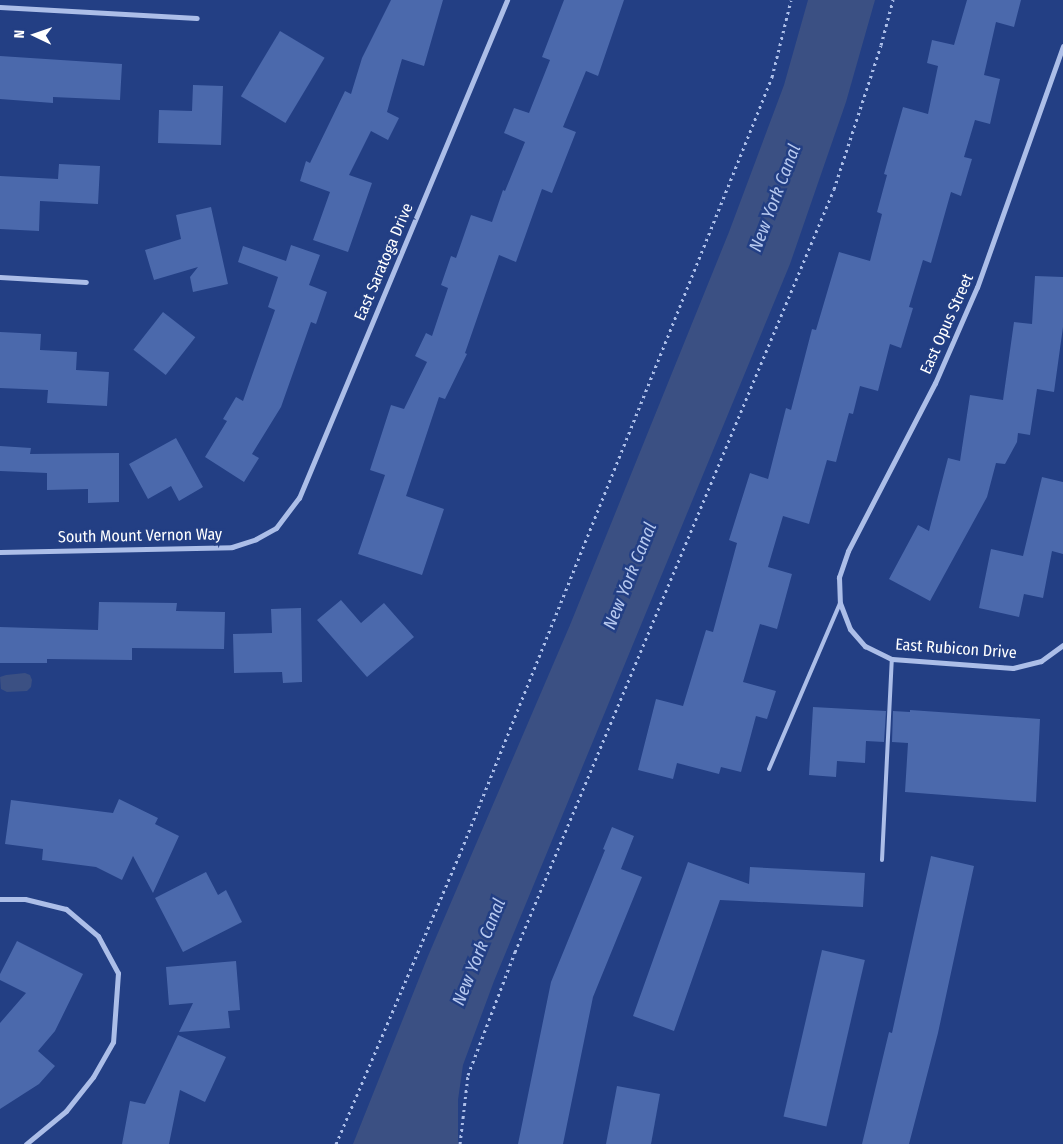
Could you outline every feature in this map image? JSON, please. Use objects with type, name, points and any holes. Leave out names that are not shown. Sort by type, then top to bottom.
[{"type":"street","name":"East Saratoga Drive","points":[[276,528],[299,498],[507,0]]},
{"type":"street","points":[[0,7],[197,18]]},
{"type":"street","name":"East Opus Street","points":[[840,603],[839,577],[848,551],[935,383],[978,288],[1063,46]]},
{"type":"street","points":[[0,277],[86,282]]},
{"type":"street","name":"South Mount Vernon Way","points":[[0,552],[232,547],[256,540],[276,528]]},
{"type":"street","name":"East Rubicon Drive","points":[[840,603],[850,628],[865,646],[892,659],[1013,668],[1041,661],[1063,645]]},
{"type":"street","points":[[0,899],[25,899],[66,909],[98,936],[118,973],[113,1042],[93,1077],[66,1111],[26,1144]]},
{"type":"lane","points":[[769,769],[840,603]]},
{"type":"lane","points":[[882,860],[892,659]]},
{"type":"path","points":[[336,1144],[458,856],[772,77],[791,0]]},
{"type":"path","points":[[460,1144],[468,1075],[515,952],[834,188],[881,45],[893,0]]},
{"type":"water","name":"New York Canal","points":[[808,0],[875,0],[846,102],[790,264],[494,981],[463,1065],[458,1100],[458,1144],[353,1144],[428,956],[570,625],[729,232],[784,85]]},
{"type":"water","points":[[25,673],[30,675],[32,680],[31,687],[27,691],[7,692],[1,689],[0,677]]},
{"type":"building","points":[[391,0],[443,0],[424,66],[402,59],[387,112],[399,118],[388,140],[371,131],[349,175],[372,183],[348,252],[313,240],[330,192],[300,181],[306,161],[310,163],[345,91],[351,94],[362,58]]},
{"type":"building","points":[[564,0],[624,0],[598,76],[586,71],[563,127],[576,132],[552,193],[542,189],[516,262],[499,255],[465,353],[467,354],[445,399],[439,397],[406,496],[444,509],[422,575],[358,554],[385,475],[370,470],[391,405],[404,409],[427,362],[415,356],[426,333],[432,336],[448,288],[441,285],[451,256],[456,258],[471,215],[492,222],[503,190],[505,191],[525,142],[504,133],[514,108],[529,113],[550,60],[542,57]]},
{"type":"building","points":[[967,0],[1021,0],[1014,27],[996,22],[984,75],[1000,79],[990,124],[975,120],[964,157],[972,159],[961,196],[951,192],[931,263],[923,260],[909,307],[913,308],[901,348],[890,344],[878,391],[860,386],[853,414],[849,413],[836,462],[827,460],[809,524],[783,516],[768,567],[792,574],[777,629],[760,624],[743,682],[776,691],[767,719],[756,716],[741,772],[721,767],[719,774],[677,763],[673,779],[638,770],[656,699],[683,706],[706,630],[713,632],[737,543],[729,540],[750,473],[768,479],[786,408],[791,410],[812,329],[816,330],[839,252],[870,261],[882,214],[877,212],[887,175],[884,174],[903,107],[928,114],[938,66],[927,63],[932,40],[954,45]]},
{"type":"building","points":[[280,31],[325,58],[285,123],[241,96]]},
{"type":"building","points":[[0,56],[122,64],[120,100],[53,97],[53,103],[0,99]]},
{"type":"building","points":[[193,85],[223,86],[221,145],[158,143],[159,110],[192,111]]},
{"type":"building","points":[[59,164],[100,166],[98,204],[40,201],[39,231],[0,229],[0,176],[58,179]]},
{"type":"building","points":[[211,207],[228,284],[193,292],[190,277],[198,267],[154,280],[145,250],[181,239],[176,215]]},
{"type":"building","points":[[291,245],[320,255],[309,285],[327,292],[316,324],[311,322],[281,407],[252,454],[259,458],[244,482],[205,457],[227,421],[223,419],[236,397],[243,401],[275,310],[268,307],[278,277],[238,262],[243,246],[286,261]]},
{"type":"building","points":[[1035,276],[1063,277],[1063,327],[1054,392],[1037,389],[1030,435],[1018,433],[1017,442],[1005,464],[996,463],[987,497],[930,601],[889,579],[918,525],[929,531],[948,458],[960,461],[970,395],[1003,400],[1014,322],[1032,324]]},
{"type":"building","points":[[163,312],[195,337],[166,375],[133,350]]},
{"type":"building","points":[[0,332],[41,334],[40,350],[77,352],[76,370],[109,372],[107,406],[47,403],[48,390],[0,388]]},
{"type":"building","points":[[176,438],[203,487],[179,501],[171,486],[148,499],[129,464]]},
{"type":"building","points":[[0,446],[31,448],[30,454],[119,453],[119,502],[88,503],[88,489],[47,490],[47,473],[0,471]]},
{"type":"building","points":[[1042,477],[1063,482],[1063,554],[1052,551],[1043,598],[1024,594],[1019,617],[979,608],[991,549],[1023,556]]},
{"type":"building","points":[[341,600],[361,623],[384,603],[414,637],[367,677],[317,620]]},
{"type":"building","points":[[99,602],[177,603],[176,611],[225,612],[224,649],[132,648],[132,660],[47,659],[47,663],[0,663],[0,627],[98,630]]},
{"type":"building","points":[[301,608],[302,682],[283,683],[282,672],[234,673],[233,634],[272,633],[271,609]]},
{"type":"building","points":[[813,707],[886,711],[884,742],[866,741],[865,763],[837,761],[836,777],[809,775]]},
{"type":"building","points":[[910,710],[1040,719],[1036,802],[905,792],[908,743],[892,742],[893,711],[910,712]]},
{"type":"building","points":[[119,799],[158,818],[155,824],[179,836],[153,893],[133,856],[122,880],[96,867],[42,860],[43,849],[5,844],[11,800],[113,813]]},
{"type":"building","points":[[612,827],[634,836],[621,869],[642,877],[593,997],[563,1144],[518,1144],[551,982],[605,850],[603,849]]},
{"type":"building","points":[[931,856],[974,866],[938,1033],[909,1144],[862,1144],[889,1032],[892,1033]]},
{"type":"building","points":[[688,862],[749,884],[750,867],[865,873],[863,907],[720,900],[674,1031],[633,1016]]},
{"type":"building","points":[[206,872],[218,895],[226,890],[242,922],[183,952],[155,898]]},
{"type":"building","points":[[17,941],[83,974],[55,1031],[38,1051],[55,1066],[39,1084],[0,1109],[0,1023],[26,993],[0,980],[0,974]]},
{"type":"building","points":[[822,950],[865,960],[826,1127],[784,1117]]},
{"type":"building","points":[[236,961],[240,1010],[228,1011],[230,1028],[179,1032],[193,1003],[169,1005],[166,967]]},
{"type":"building","points":[[178,1035],[226,1057],[205,1102],[180,1090],[169,1144],[122,1144],[130,1101],[145,1104]]},
{"type":"building","points":[[617,1086],[660,1094],[651,1144],[606,1144]]}]
